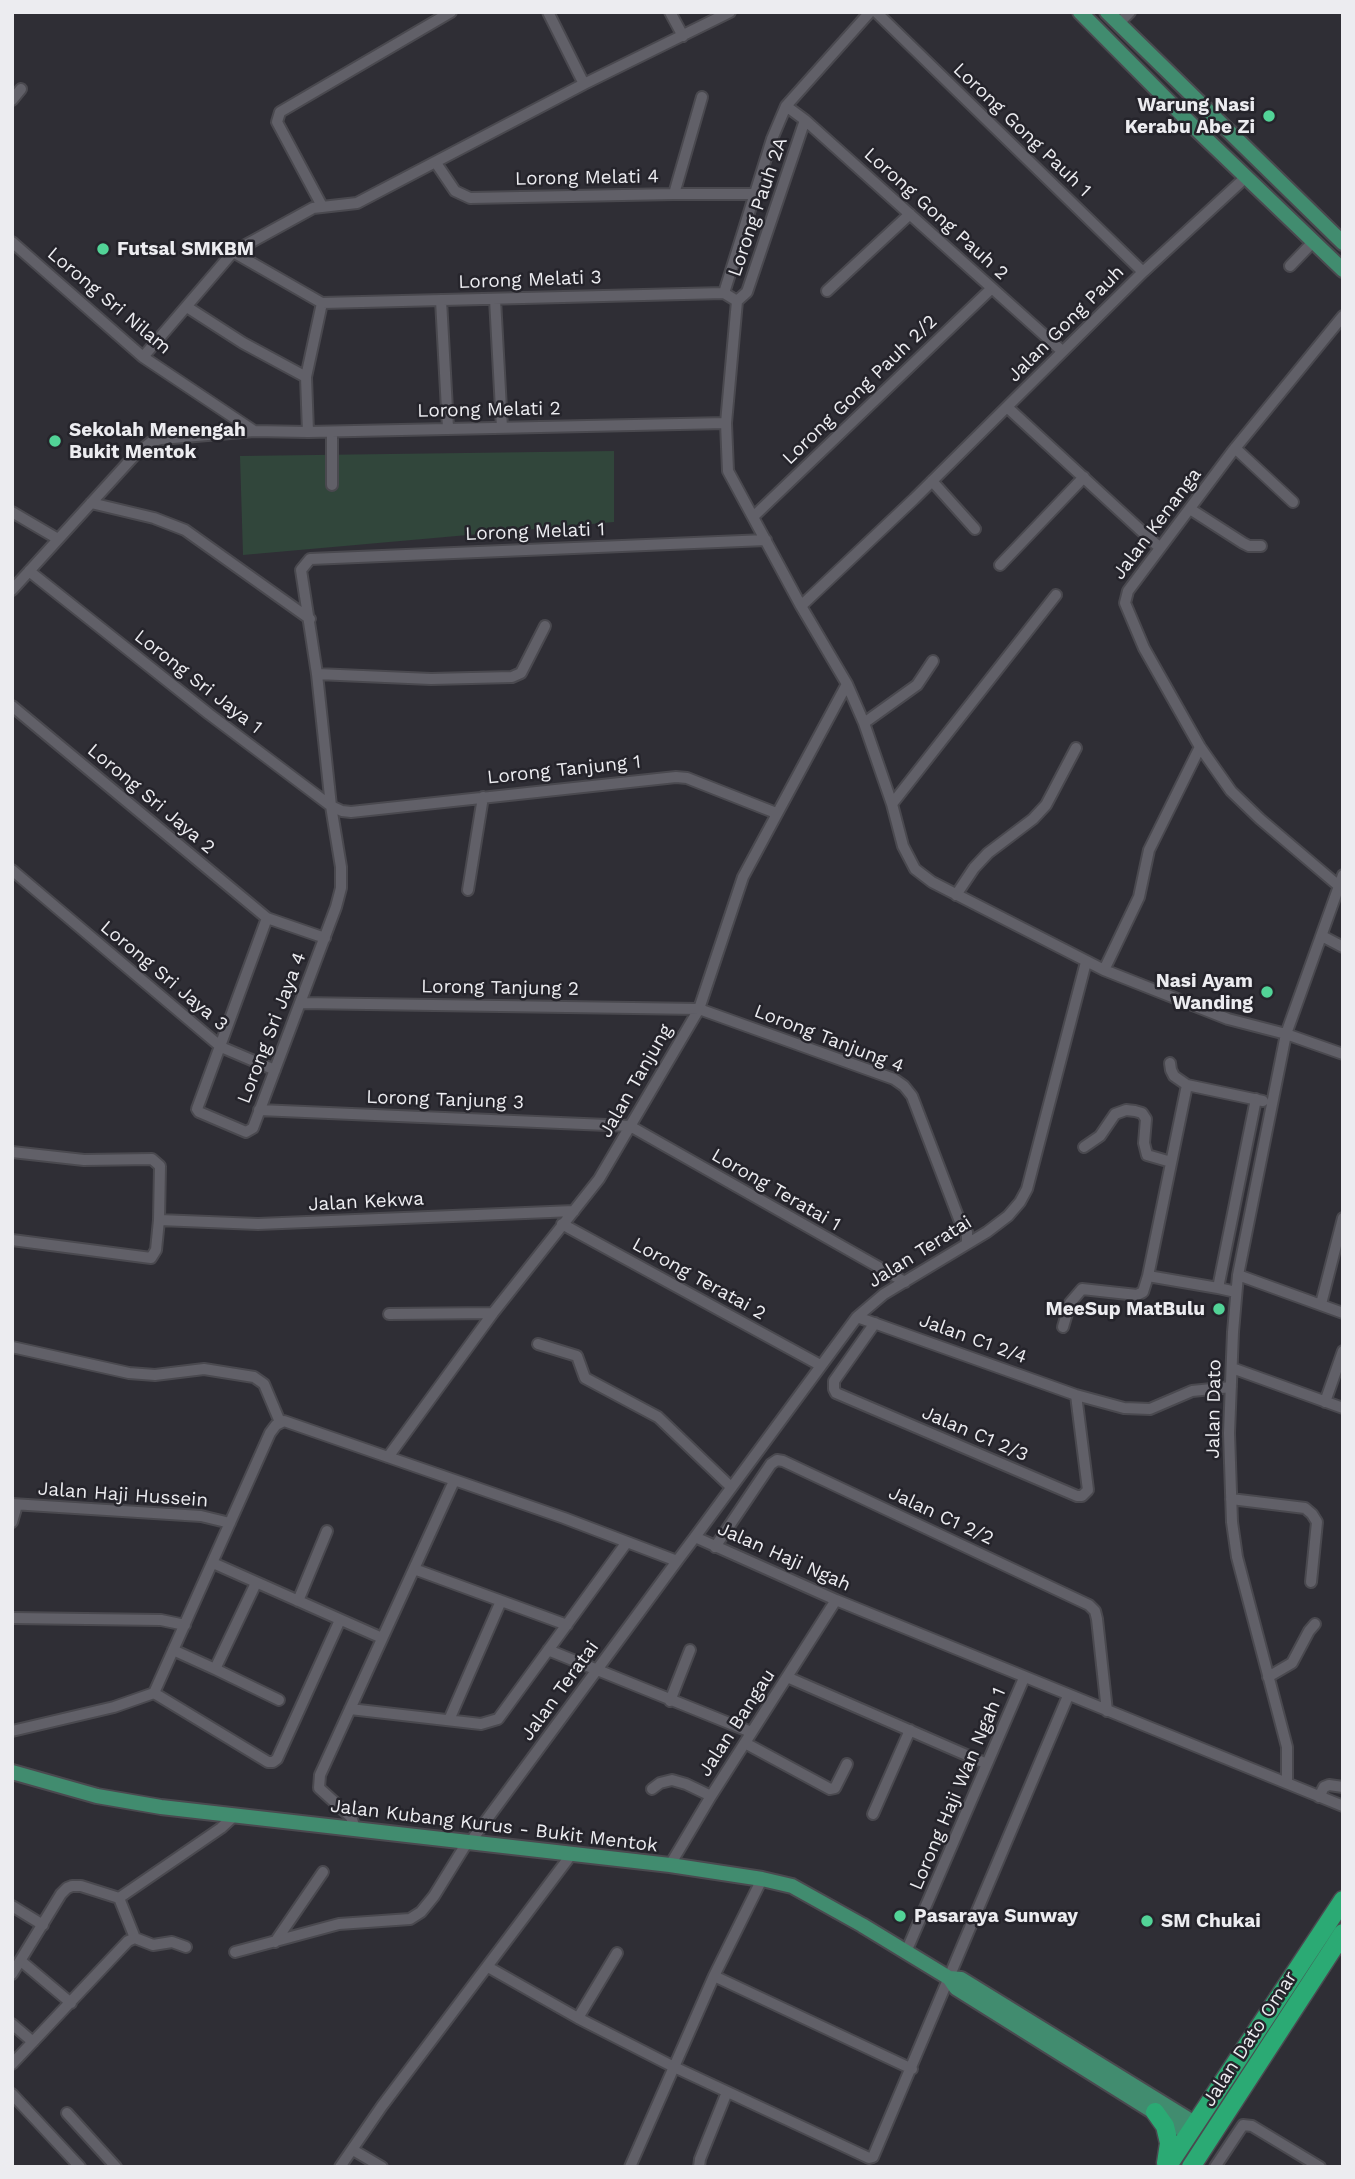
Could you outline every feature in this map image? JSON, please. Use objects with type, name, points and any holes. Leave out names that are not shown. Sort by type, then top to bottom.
[{"type":"highway","points":[[1166,2167],[1195,2130],[1343,1900]]},
{"type":"highway","name":"Jalan Dato Omar","points":[[1191,2167],[1343,1933]]},
{"type":"highway","points":[[1195,2130],[1212,2126],[1256,2060],[1274,2042]]},
{"type":"highway","points":[[1155,2112],[1165,2126],[1169,2143],[1166,2167]]},
{"type":"highway","points":[[1185,2167],[1198,2147],[1195,2130]]},
{"type":"main road","points":[[1080,12],[1195,128],[1343,270]]},
{"type":"main road","points":[[1107,12],[1343,243]]},
{"type":"main road","points":[[1124,28],[1119,32],[1119,41],[1195,128]]},
{"type":"main road","name":"Jalan Kubang Kurus - Bukit Mentok","points":[[12,1772],[97,1796],[160,1807],[469,1841],[762,1879],[805,1892],[949,1978]]},
{"type":"main road","points":[[949,1978],[956,1988],[1155,2112],[1195,2130]]},
{"type":"main road","points":[[949,1978],[961,1979],[1195,2130]]},
{"type":"street","points":[[322,206],[277,122],[280,112],[451,12]]},
{"type":"street","points":[[548,12],[584,84]]},
{"type":"street","points":[[670,12],[683,36]]},
{"type":"street","points":[[144,357],[233,252],[313,208],[356,203],[584,84],[730,12]]},
{"type":"street","points":[[870,12],[786,106],[772,139],[724,293],[737,301],[726,423],[728,471],[801,606],[847,684],[864,723],[892,804],[903,846],[915,869],[956,895],[1104,970],[1228,1019],[1286,1034],[1343,1054]]},
{"type":"street","name":"Lorong Gong Pauh 1","points":[[876,12],[1143,272]]},
{"type":"street","points":[[1124,28],[1130,12]]},
{"type":"street","points":[[12,100],[21,89]]},
{"type":"street","points":[[674,194],[702,97]]},
{"type":"street","name":"Lorong Gong Pauh 2","points":[[786,106],[806,120],[1062,351]]},
{"type":"street","name":"Lorong Pauh 2A","points":[[737,301],[747,292],[806,120]]},
{"type":"street","name":"Lorong Melati 4","points":[[436,163],[455,191],[470,198],[755,194]]},
{"type":"street","name":"Jalan Gong Pauh","points":[[801,606],[914,499],[1143,272],[1246,177]]},
{"type":"street","points":[[827,291],[910,214]]},
{"type":"street","name":"Lorong Sri Nilam","points":[[12,242],[144,357],[254,431]]},
{"type":"street","points":[[1290,266],[1313,242]]},
{"type":"street","points":[[233,252],[322,303],[306,377],[308,432]]},
{"type":"street","name":"Lorong Gong Pauh 2/2","points":[[753,517],[992,288]]},
{"type":"street","name":"Lorong Melati 3","points":[[322,303],[724,293]]},
{"type":"street","points":[[495,299],[502,428]]},
{"type":"street","points":[[441,300],[442,360],[448,428]]},
{"type":"street","points":[[187,306],[243,343],[306,377]]},
{"type":"street","name":"Jalan Kenanga","points":[[1340,887],[1245,806],[1200,747],[1144,648],[1125,603],[1128,591],[1235,448],[1343,316]]},
{"type":"street","points":[[1007,407],[1160,548]]},
{"type":"street","name":"Lorong Melati 2","points":[[12,590],[134,456],[151,442],[162,439],[254,431],[332,432],[726,423]]},
{"type":"street","points":[[332,432],[332,485]]},
{"type":"street","points":[[1235,448],[1293,502]]},
{"type":"street","points":[[1000,565],[1084,477]]},
{"type":"street","points":[[932,481],[975,529]]},
{"type":"street","points":[[91,503],[154,518],[185,530],[310,619],[342,879],[339,898],[325,938]]},
{"type":"street","points":[[1190,509],[1243,543],[1261,546]]},
{"type":"street","points":[[12,512],[58,539]]},
{"type":"street","name":"Lorong Melati 1","points":[[310,619],[301,570],[307,561],[766,540]]},
{"type":"street","name":"Lorong Sri Jaya 1","points":[[29,571],[209,714],[331,806],[351,812]]},
{"type":"street","points":[[892,804],[1056,595]]},
{"type":"street","points":[[317,674],[430,679],[512,677],[522,673],[545,626]]},
{"type":"street","points":[[864,723],[917,685],[933,661]]},
{"type":"street","name":"Jalan Tanjung","points":[[388,1457],[493,1313],[599,1178],[630,1126],[699,1009],[739,887],[847,684]]},
{"type":"street","name":"Lorong Sri Jaya 2","points":[[12,706],[267,918]]},
{"type":"street","points":[[1104,970],[1139,897],[1149,850],[1200,747]]},
{"type":"street","points":[[956,895],[988,853],[1033,819],[1046,805],[1076,748]]},
{"type":"street","name":"Lorong Tanjung 1","points":[[351,812],[676,777],[688,778],[776,813]]},
{"type":"street","points":[[468,890],[484,797]]},
{"type":"street","name":"Lorong Sri Jaya 3","points":[[12,870],[221,1047],[267,918]]},
{"type":"street","name":"Jalan Dato","points":[[1287,1783],[1287,1747],[1237,1557],[1231,1499],[1229,1433],[1236,1292],[1286,1034],[1343,875]]},
{"type":"street","name":"Lorong Sri Jaya 4","points":[[221,1047],[197,1109],[246,1132],[253,1128],[325,938],[267,918]]},
{"type":"street","points":[[1321,936],[1343,947]]},
{"type":"street","name":"Jalan Teratai","points":[[695,1537],[857,1317],[877,1299],[987,1232],[1008,1216],[1027,1189],[1086,962]]},
{"type":"street","name":"Lorong Tanjung 2","points":[[301,1003],[699,1009]]},
{"type":"street","name":"Lorong Tanjung 4","points":[[699,1009],[894,1079],[904,1086],[912,1096],[959,1219],[967,1232],[967,1243]]},
{"type":"street","points":[[221,1047],[275,1070]]},
{"type":"street","points":[[1170,1063],[1174,1076],[1187,1085],[1273,1103]]},
{"type":"street","points":[[1063,1327],[1070,1303],[1082,1289],[1137,1295],[1143,1292],[1187,1085]]},
{"type":"street","points":[[1218,1287],[1256,1099]]},
{"type":"street","name":"Lorong Tanjung 3","points":[[260,1110],[630,1126]]},
{"type":"street","points":[[1084,1147],[1100,1136],[1115,1114],[1126,1110],[1135,1111],[1146,1118],[1144,1143],[1147,1154],[1171,1162]]},
{"type":"street","name":"Lorong Teratai 1","points":[[630,1126],[905,1282]]},
{"type":"street","points":[[12,1152],[84,1160],[156,1161],[160,1166],[155,1254],[148,1258],[12,1240]]},
{"type":"street","name":"Jalan Kekwa","points":[[159,1220],[258,1224],[574,1211]]},
{"type":"street","points":[[1321,1304],[1343,1218]]},
{"type":"street","name":"Lorong Teratai 2","points":[[562,1224],[820,1365]]},
{"type":"street","points":[[1238,1275],[1343,1312]]},
{"type":"street","points":[[1148,1276],[1236,1292]]},
{"type":"street","points":[[389,1314],[493,1313]]},
{"type":"street","name":"Jalan C1 2/4","points":[[857,1317],[1076,1395],[1124,1408],[1150,1409],[1192,1391],[1231,1387]]},
{"type":"street","name":"Jalan C1 2/3","points":[[875,1323],[834,1381],[836,1393],[1082,1496],[1087,1490],[1076,1395]]},
{"type":"street","points":[[538,1344],[577,1356],[585,1378],[658,1417],[731,1487]]},
{"type":"street","points":[[12,1346],[139,1374],[204,1369],[254,1377],[262,1381],[279,1422]]},
{"type":"street","points":[[1325,1402],[1343,1351]]},
{"type":"street","points":[[1232,1368],[1343,1408]]},
{"type":"street","points":[[12,1731],[114,1707],[154,1693],[173,1650],[177,1623],[213,1563],[221,1520],[273,1428],[279,1422],[291,1422],[677,1561]]},
{"type":"street","name":"Jalan C1 2/2","points":[[715,1547],[771,1464],[777,1460],[783,1461],[1089,1605],[1095,1611],[1097,1619],[1107,1711]]},
{"type":"street","points":[[355,1829],[351,1816],[319,1788],[320,1776],[454,1481]]},
{"type":"street","points":[[1231,1499],[1305,1508],[1312,1514],[1317,1522],[1311,1582]]},
{"type":"street","points":[[12,1522],[15,1505]]},
{"type":"street","name":"Jalan Haji Hussein","points":[[15,1505],[221,1520]]},
{"type":"street","points":[[298,1601],[327,1531]]},
{"type":"street","name":"Jalan Haji Ngah","points":[[677,1561],[695,1537],[836,1600],[1343,1806]]},
{"type":"street","points":[[350,1709],[481,1724],[498,1718],[627,1542]]},
{"type":"street","name":"Jalan Teratai","points":[[234,1952],[340,1924],[410,1919],[421,1912],[469,1841],[677,1561]]},
{"type":"street","points":[[213,1563],[382,1638]]},
{"type":"street","points":[[414,1569],[567,1625]]},
{"type":"street","points":[[215,1669],[256,1583]]},
{"type":"street","name":"Jalan Bangau","points":[[670,1866],[711,1796],[836,1600]]},
{"type":"street","points":[[449,1720],[501,1601]]},
{"type":"street","points":[[12,1618],[177,1623]]},
{"type":"street","points":[[154,1693],[268,1762],[273,1762],[277,1759],[340,1620]]},
{"type":"street","points":[[1268,1677],[1292,1663],[1315,1624]]},
{"type":"street","points":[[173,1650],[279,1700]]},
{"type":"street","points":[[548,1650],[751,1732]]},
{"type":"street","points":[[670,1701],[690,1650]]},
{"type":"street","points":[[787,1677],[987,1764]]},
{"type":"street","name":"Lorong Haji Wan Ngah 1","points":[[906,1952],[1024,1678]]},
{"type":"street","points":[[488,1967],[578,2018],[672,2066],[869,2158],[876,2154],[1068,1696]]},
{"type":"street","points":[[873,1814],[910,1731]]},
{"type":"street","points":[[745,1742],[830,1789],[835,1788],[847,1765]]},
{"type":"street","points":[[652,1789],[660,1783],[672,1780],[711,1796]]},
{"type":"street","points":[[1319,1797],[1324,1787],[1343,1787]]},
{"type":"street","points":[[119,1898],[221,1828],[234,1816]]},
{"type":"street","points":[[340,2167],[382,2106],[570,1856]]},
{"type":"street","points":[[275,1942],[323,1872]]},
{"type":"street","points":[[630,2167],[672,2066],[762,1879]]},
{"type":"street","points":[[12,1974],[61,1894],[72,1886],[81,1886],[119,1898]]},
{"type":"street","points":[[119,1898],[135,1938],[150,1945],[172,1942],[186,1947]]},
{"type":"street","points":[[12,1906],[43,1925]]},
{"type":"street","points":[[12,2064],[128,1941],[135,1938]]},
{"type":"street","points":[[578,2018],[617,1953]]},
{"type":"street","points":[[21,1961],[71,2003]]},
{"type":"street","points":[[714,1976],[912,2069]]},
{"type":"street","points":[[12,2024],[33,2042]]},
{"type":"street","points":[[699,2167],[727,2092]]},
{"type":"street","points":[[12,2094],[80,2167]]},
{"type":"street","points":[[67,2113],[113,2166]]},
{"type":"street","points":[[1215,2167],[1243,2125],[1252,2126],[1320,2167]]},
{"type":"street","points":[[353,2150],[382,2167]]},
{"type":"green space","points":[[614,451],[614,522],[243,555],[240,456]]},
{"type":"place","name":"Warung Nasi Kerabu Abe Zi","points":[[1269,116]]},
{"type":"place","name":"Futsal SMKBM","points":[[103,249]]},
{"type":"place","name":"Sekolah Menengah Bukit Mentok","points":[[55,441]]},
{"type":"place","name":"Nasi Ayam Wanding","points":[[1267,992]]},
{"type":"place","name":"MeeSup MatBulu","points":[[1219,1309]]},
{"type":"place","name":"Pasaraya Sunway","points":[[900,1916]]},
{"type":"place","name":"SM Chukai","points":[[1147,1921]]}]
